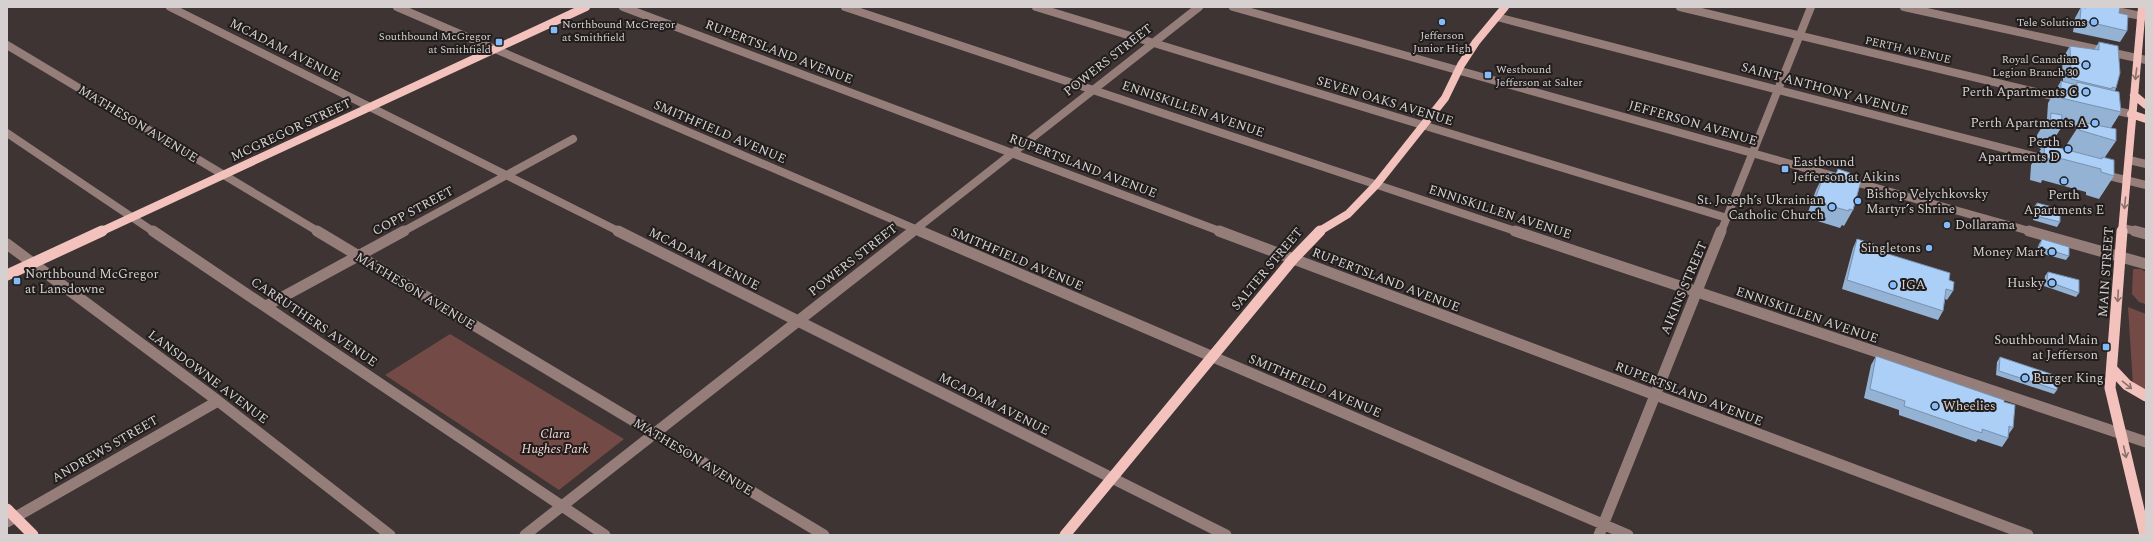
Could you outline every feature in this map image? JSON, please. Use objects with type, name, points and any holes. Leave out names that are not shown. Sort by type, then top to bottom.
[{"type":"main road","name":"MCGREGOR STREET","points":[[7,275],[586,7]]},
{"type":"main road","name":"SALTER STREET","points":[[1065,535],[1293,259],[1318,233],[1348,214],[1376,185],[1446,98],[1459,70],[1476,42],[1505,7]]},
{"type":"main road","name":"MAIN STREET","points":[[2142,7],[2144,17],[2142,60],[2131,114],[2128,180],[2120,257],[2110,388],[2145,535]]},
{"type":"main road","points":[[2134,95],[2146,105]]},
{"type":"main road","points":[[2131,114],[2146,119]]},
{"type":"main road","points":[[2112,369],[2127,385],[2146,396]]},
{"type":"main road","points":[[10,516],[33,535]]},
{"type":"street","name":"MCADAM AVENUE","points":[[170,7],[1226,535]]},
{"type":"street","name":"SMITHFIELD AVENUE","points":[[397,7],[1628,535]]},
{"type":"street","name":"RUPERTSLAND AVENUE","points":[[623,7],[2028,535]]},
{"type":"street","name":"ENNISKILLEN AVENUE","points":[[845,7],[2146,442]]},
{"type":"street","name":"SEVEN OAKS AVENUE","points":[[1036,7],[1727,218]]},
{"type":"street","name":"POWERS STREET","points":[[524,535],[1199,7]]},
{"type":"street","name":"JEFFERSON AVENUE","points":[[1233,7],[2146,264]]},
{"type":"street","name":"PERTH AVENUE","points":[[1680,7],[2073,101]]},
{"type":"street","name":"AIKINS STREET","points":[[1599,535],[1676,340],[1697,293],[1811,7]]},
{"type":"street","points":[[1904,7],[2142,60]]},
{"type":"street","points":[[2097,7],[2144,17]]},
{"type":"street","name":"SAINT ANTHONY AVENUE","points":[[1497,17],[2055,162]]},
{"type":"street","name":"MATHESON AVENUE","points":[[7,45],[223,176],[824,535]]},
{"type":"street","points":[[2103,108],[2131,114]]},
{"type":"street","name":"CARRUTHERS AVENUE","points":[[7,132],[605,535]]},
{"type":"street","name":"COPP STREET","points":[[266,306],[573,140]]},
{"type":"street","points":[[2129,160],[2146,164]]},
{"type":"street","points":[[2090,171],[2146,185]]},
{"type":"street","points":[[2123,228],[2146,234]]},
{"type":"street","name":"LANSDOWNE AVENUE","points":[[7,244],[218,400],[390,535]]},
{"type":"street","name":"ANDREWS STREET","points":[[10,516],[218,400]]},
{"type":"green space","points":[[2133,269],[2141,269],[2146,272],[2145,304],[2139,302],[2132,294]]},
{"type":"green space","points":[[2128,307],[2146,314],[2146,393],[2133,385]]},
{"type":"green space","name":"Clara Hughes Park","points":[[450,334],[624,439],[559,490],[385,375]]},
{"type":"building","points":[[2081,7],[2120,7],[2119,13],[2128,15],[2127,31],[2080,20]]},
{"type":"building","points":[[2099,42],[2118,46],[2120,73],[2116,88],[2112,87],[2112,89],[2071,79],[2070,46],[2099,50]]},
{"type":"building","points":[[2061,81],[2077,85],[2077,82],[2119,92],[2121,112],[2061,98]]},
{"type":"building","points":[[2051,113],[2062,115],[2061,128],[2050,125]]},
{"type":"building","points":[[2081,122],[2116,129],[2116,141],[2079,130]]},
{"type":"building","points":[[2045,142],[2056,145],[2056,147],[2102,159],[2102,157],[2114,160],[2114,176],[2101,172],[2101,169],[2055,157],[2055,160],[2044,157]]},
{"type":"building","points":[[1838,169],[1850,173],[1849,178],[1861,181],[1853,210],[1849,209],[1849,211],[1819,203],[1820,200],[1815,199],[1824,174],[1828,175],[1829,172],[1836,174]]},
{"type":"building","points":[[2037,203],[2060,209],[2060,222],[2036,216]]},
{"type":"building","name":"IGA","points":[[1857,239],[1886,248],[1885,253],[1950,273],[1949,280],[1954,282],[1953,291],[1946,289],[1943,311],[1847,280]]},
{"type":"building","points":[[2042,239],[2069,247],[2069,256],[2039,247]]},
{"type":"building","points":[[2048,272],[2079,280],[2079,293],[2047,281]]},
{"type":"building","name":"Wheelies","points":[[1876,356],[2015,405],[2013,428],[2009,426],[2008,438],[1982,429],[1982,433],[1904,406],[1905,401],[1870,389]]},
{"type":"building","points":[[2000,357],[2057,376],[2057,390],[1999,371]]},
{"type":"place","name":"Jefferson Junior High","points":[[1442,22]]},
{"type":"place","name":"Tele Solutions","points":[[2094,22]]},
{"type":"place","name":"Northbound McGregor at Smithfield","points":[[554,30]]},
{"type":"place","name":"Southbound McGregor at Smithfield","points":[[499,42]]},
{"type":"place","name":"Royal Canadian Legion Branch 30","points":[[2086,65]]},
{"type":"place","name":"Westbound Jefferson at Salter","points":[[1488,75]]},
{"type":"place","name":"Perth Apartments C","points":[[2086,92]]},
{"type":"place","name":"Perth Apartments A","points":[[2095,123]]},
{"type":"place","name":"Perth Apartments D","points":[[2068,149]]},
{"type":"place","name":"Eastbound Jefferson at Aikins","points":[[1785,169]]},
{"type":"place","name":"Perth Apartments E","points":[[2064,181]]},
{"type":"place","name":"Bishop Velychkovsky Martyr’s Shrine","points":[[1858,201]]},
{"type":"place","name":"St. Joseph’s Ukrainian Catholic Church","points":[[1832,207]]},
{"type":"place","name":"Dollarama","points":[[1947,225]]},
{"type":"place","name":"Singletons","points":[[1929,248]]},
{"type":"place","name":"Money Mart","points":[[2052,252]]},
{"type":"place","name":"Northbound McGregor at Lansdowne","points":[[17,281]]},
{"type":"place","name":"Husky","points":[[2052,283]]},
{"type":"place","name":"IGA","points":[[1893,285]]},
{"type":"place","name":"Southbound Main at Jefferson","points":[[2106,347]]},
{"type":"place","name":"Burger King","points":[[2025,378]]},
{"type":"place","name":"Wheelies","points":[[1935,406]]}]
